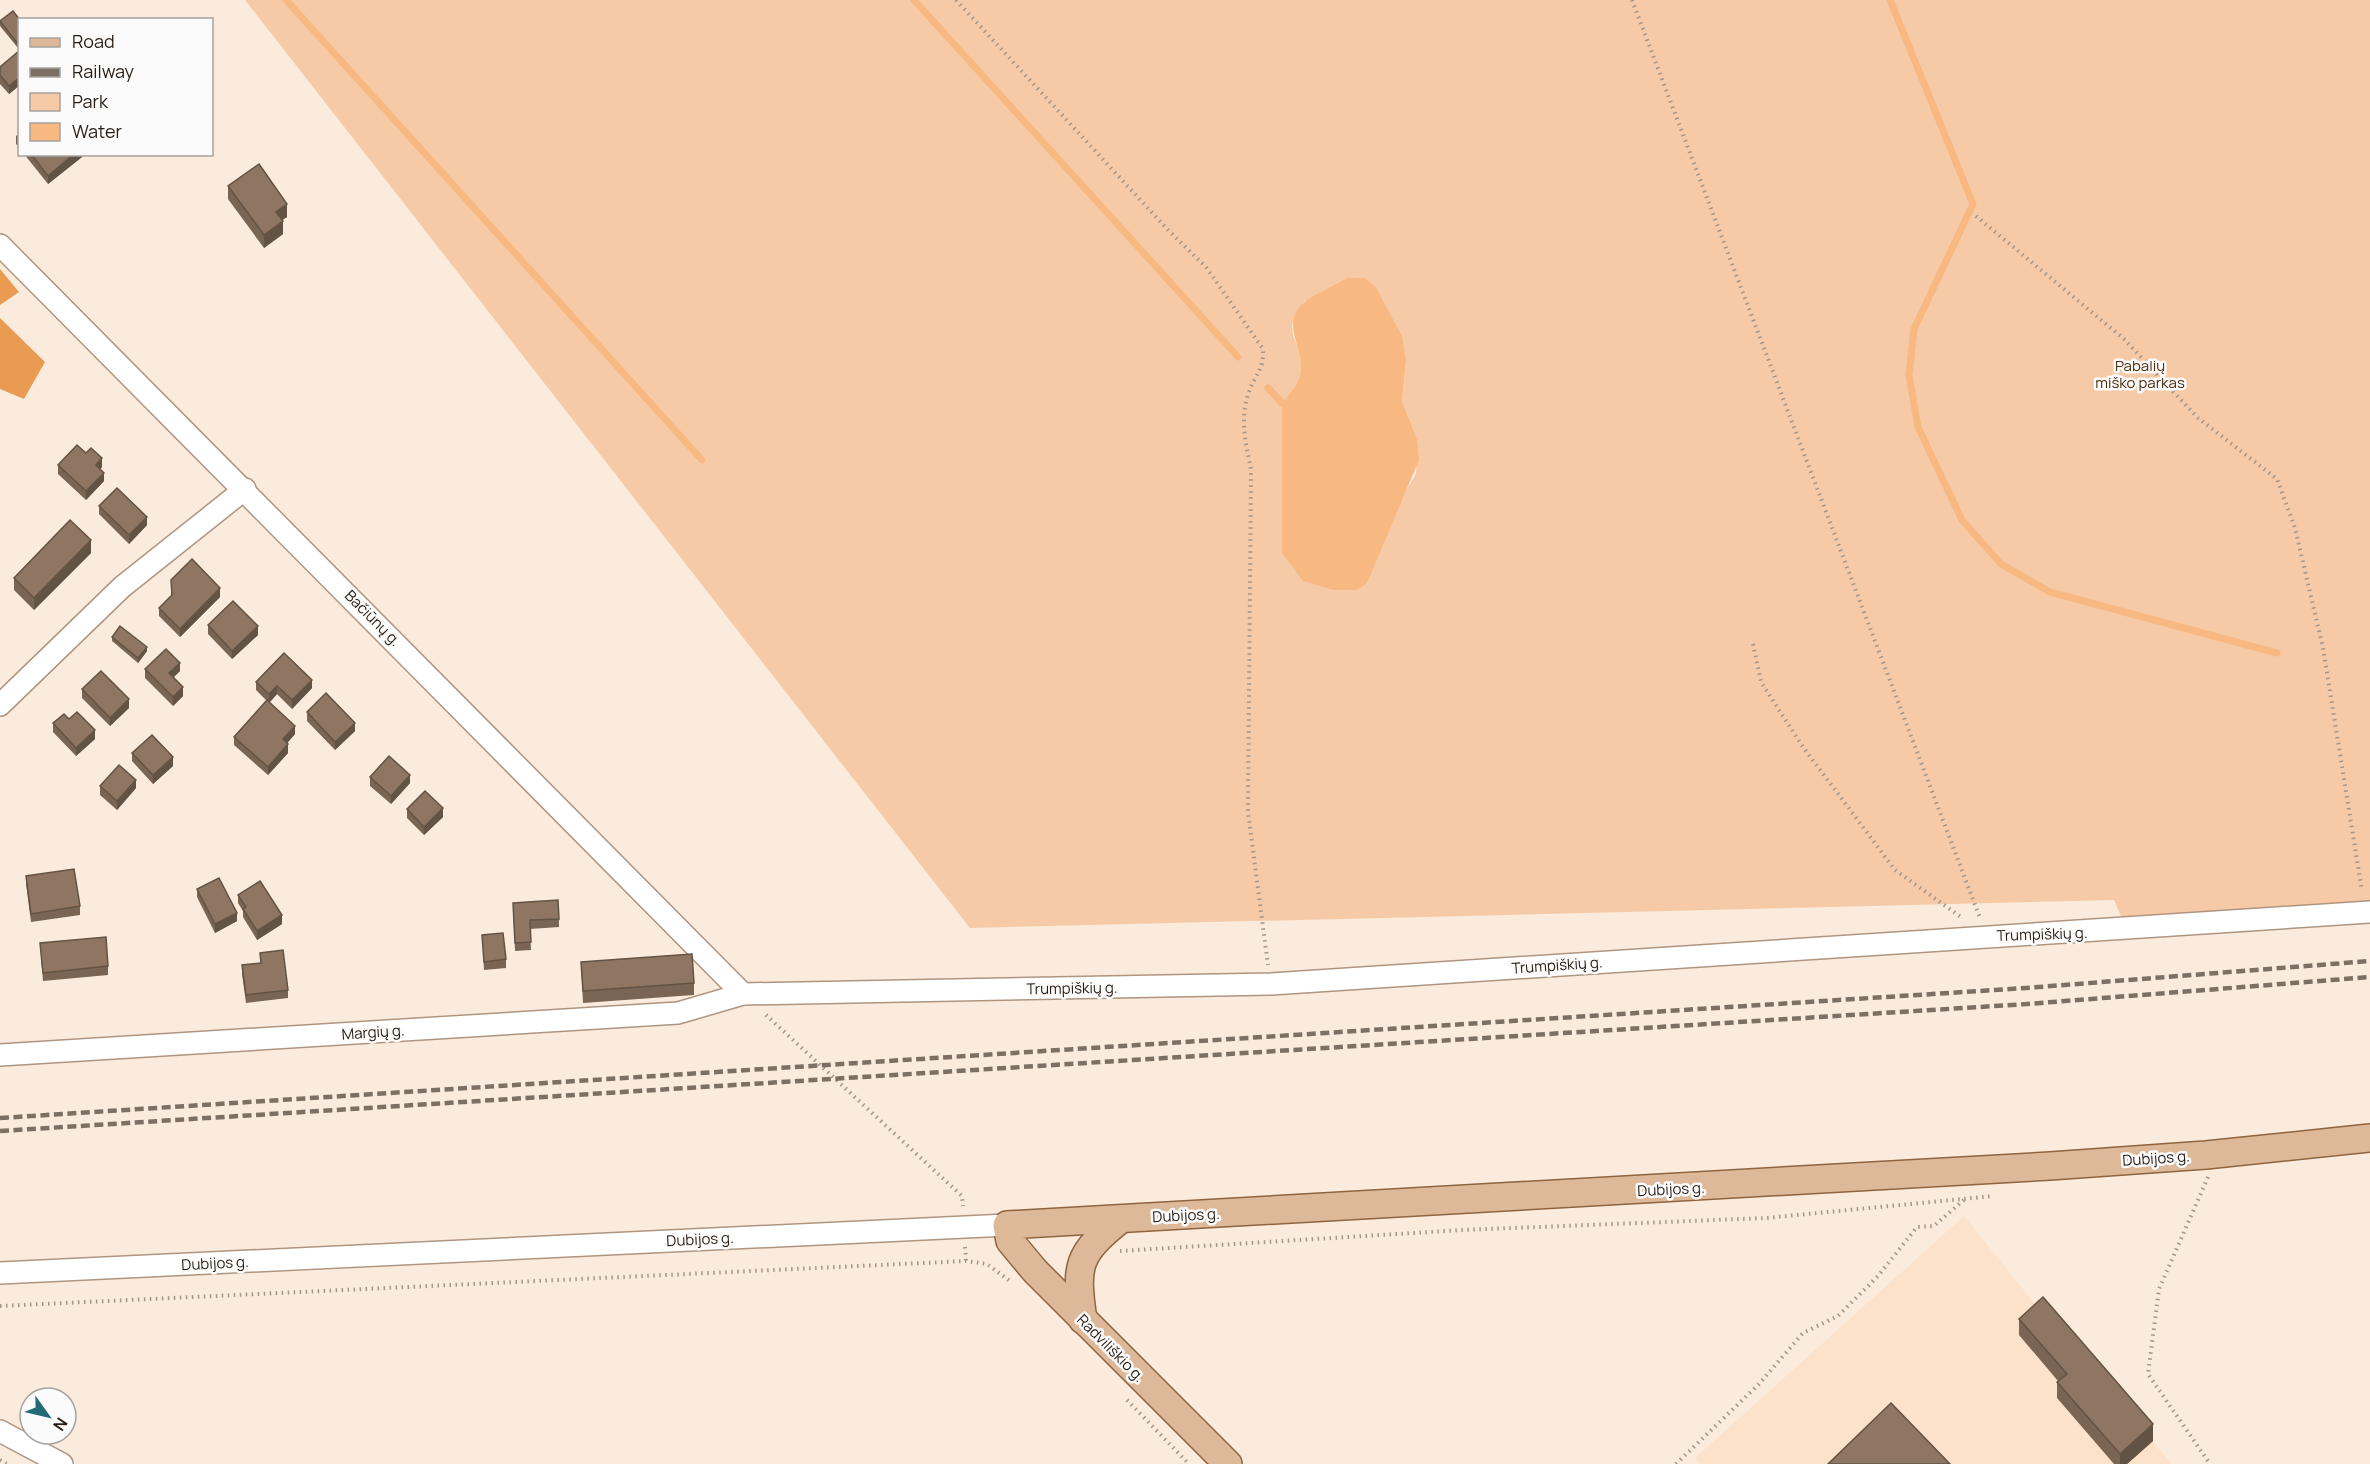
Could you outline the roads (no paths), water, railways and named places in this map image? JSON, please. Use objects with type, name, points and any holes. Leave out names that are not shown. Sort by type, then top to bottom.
[{"type":"main road","name":"Dubijos g.","points":[[1007,1224],[1993,1170],[2206,1155],[2370,1138]]},
{"type":"main road","points":[[1083,1320],[1077,1282],[1086,1253],[1096,1239],[1121,1219]]},
{"type":"main road","name":"Radviliškio g.","points":[[1007,1224],[1010,1241],[1035,1272],[1228,1464]]},
{"type":"street","name":"Bačiūnų g.","points":[[0,244],[743,994]]},
{"type":"street","points":[[0,705],[122,587],[245,489]]},
{"type":"street","name":"Trumpiškių g.","points":[[743,994],[1270,984],[2368,913]]},
{"type":"street","name":"Margių g.","points":[[1,1053],[678,1013],[743,994]]},
{"type":"street","name":"Dubijos g.","points":[[0,1273],[1007,1224]]},
{"type":"street","points":[[0,1431],[62,1464]]},
{"type":"water","points":[[1347,278],[1364,278],[1375,286],[1402,336],[1406,361],[1402,401],[1417,439],[1419,460],[1367,583],[1357,590],[1333,590],[1303,581],[1282,553],[1282,403],[1294,388],[1301,370],[1293,325],[1298,309],[1306,301]]},
{"type":"waterway","points":[[286,0],[702,460]]},
{"type":"waterway","points":[[914,0],[1238,357]]},
{"type":"waterway","points":[[1890,0],[1973,204],[1914,329],[1909,375],[1918,427],[1962,520],[2001,564],[2050,592],[2277,653]]},
{"type":"waterway","points":[[1268,388],[1282,403]]},
{"type":"railway","points":[[0,1118],[2026,988],[2370,961]]},
{"type":"railway","points":[[0,1131],[2027,1004],[2370,977]]},
{"type":"park label","name":"Pabalių miško parkas","points":[[2140,374]]}]
